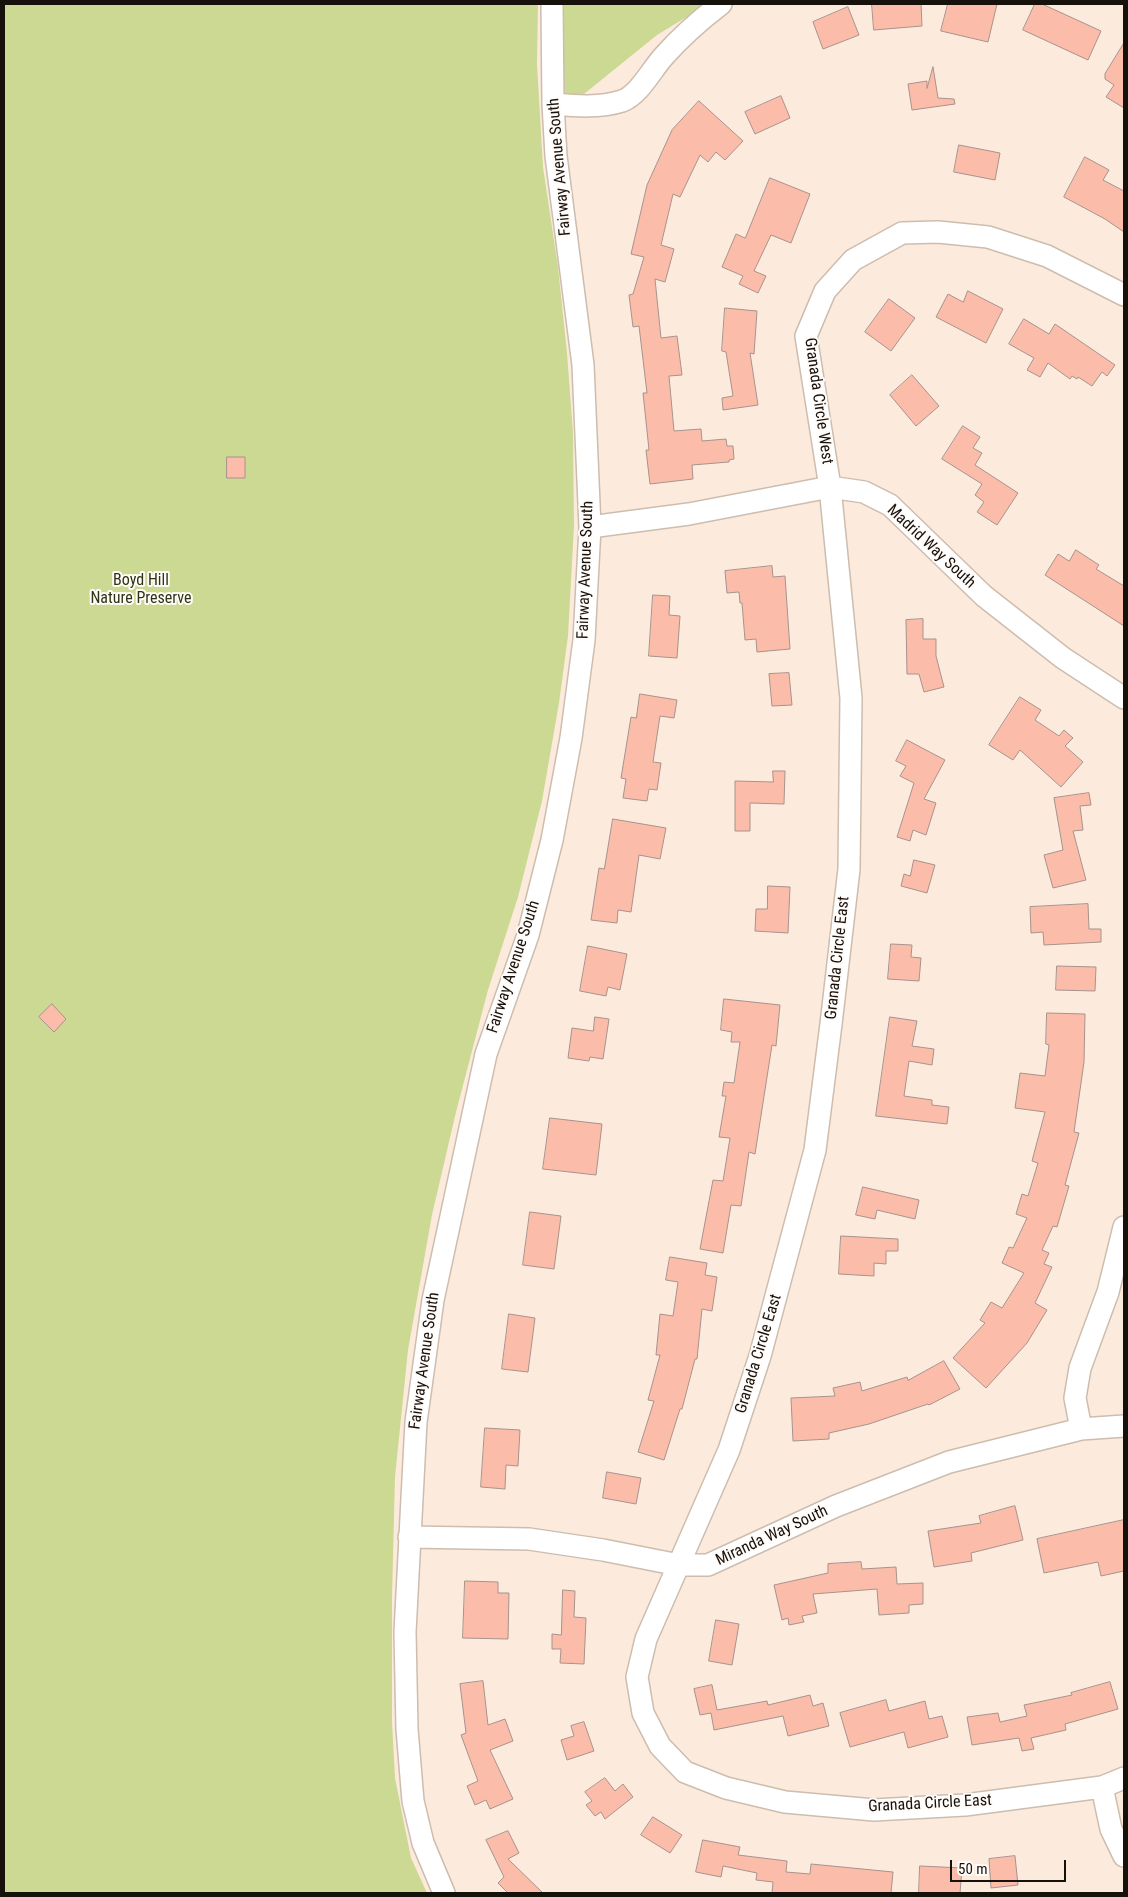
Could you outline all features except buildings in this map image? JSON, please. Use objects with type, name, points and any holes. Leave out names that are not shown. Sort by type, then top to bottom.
[{"type":"street","name":"Fairway Avenue South","points":[[444,1893],[423,1843],[413,1801],[407,1728],[405,1632],[416,1422],[433,1300],[486,1054],[528,934],[552,840],[571,738],[584,640],[590,527],[584,365],[556,156],[553,104],[552,4]]},
{"type":"street","points":[[553,104],[586,106],[624,100],[641,86],[663,56],[698,22],[720,4]]},
{"type":"street","name":"Granada Circle West","points":[[830,487],[806,336],[825,291],[853,260],[902,233],[938,232],[988,237],[1047,256],[1124,295]]},
{"type":"street","name":"Madrid Way South","points":[[590,527],[690,514],[830,487],[864,492],[890,505],[984,596],[1063,658],[1124,698]]},
{"type":"street","name":"Granada Circle East","points":[[830,487],[851,698],[849,869],[814,1150],[782,1278],[757,1366],[729,1450],[646,1639],[637,1677],[643,1713],[660,1746],[685,1772],[726,1788],[785,1802],[874,1810],[964,1805],[1102,1787]]},
{"type":"street","points":[[1081,1429],[1075,1398],[1080,1368],[1108,1292],[1124,1227]]},
{"type":"street","name":"Miranda Way South","points":[[409,1537],[530,1539],[603,1550],[679,1565],[708,1565],[836,1506],[949,1462],[1081,1429],[1124,1426]]},
{"type":"street","points":[[1124,1778],[1102,1787],[1111,1829],[1124,1856]]},
{"type":"green space","name":"Boyd Hill Nature Preserve","points":[[4,4],[538,4],[537,64],[543,167],[558,267],[573,433],[574,526],[568,636],[559,703],[542,801],[518,897],[488,990],[456,1112],[432,1215],[408,1350],[395,1477],[392,1596],[392,1722],[395,1778],[411,1858],[427,1893],[4,1893]]},
{"type":"green space","points":[[561,4],[708,4],[657,35],[579,98],[562,96]]}]
